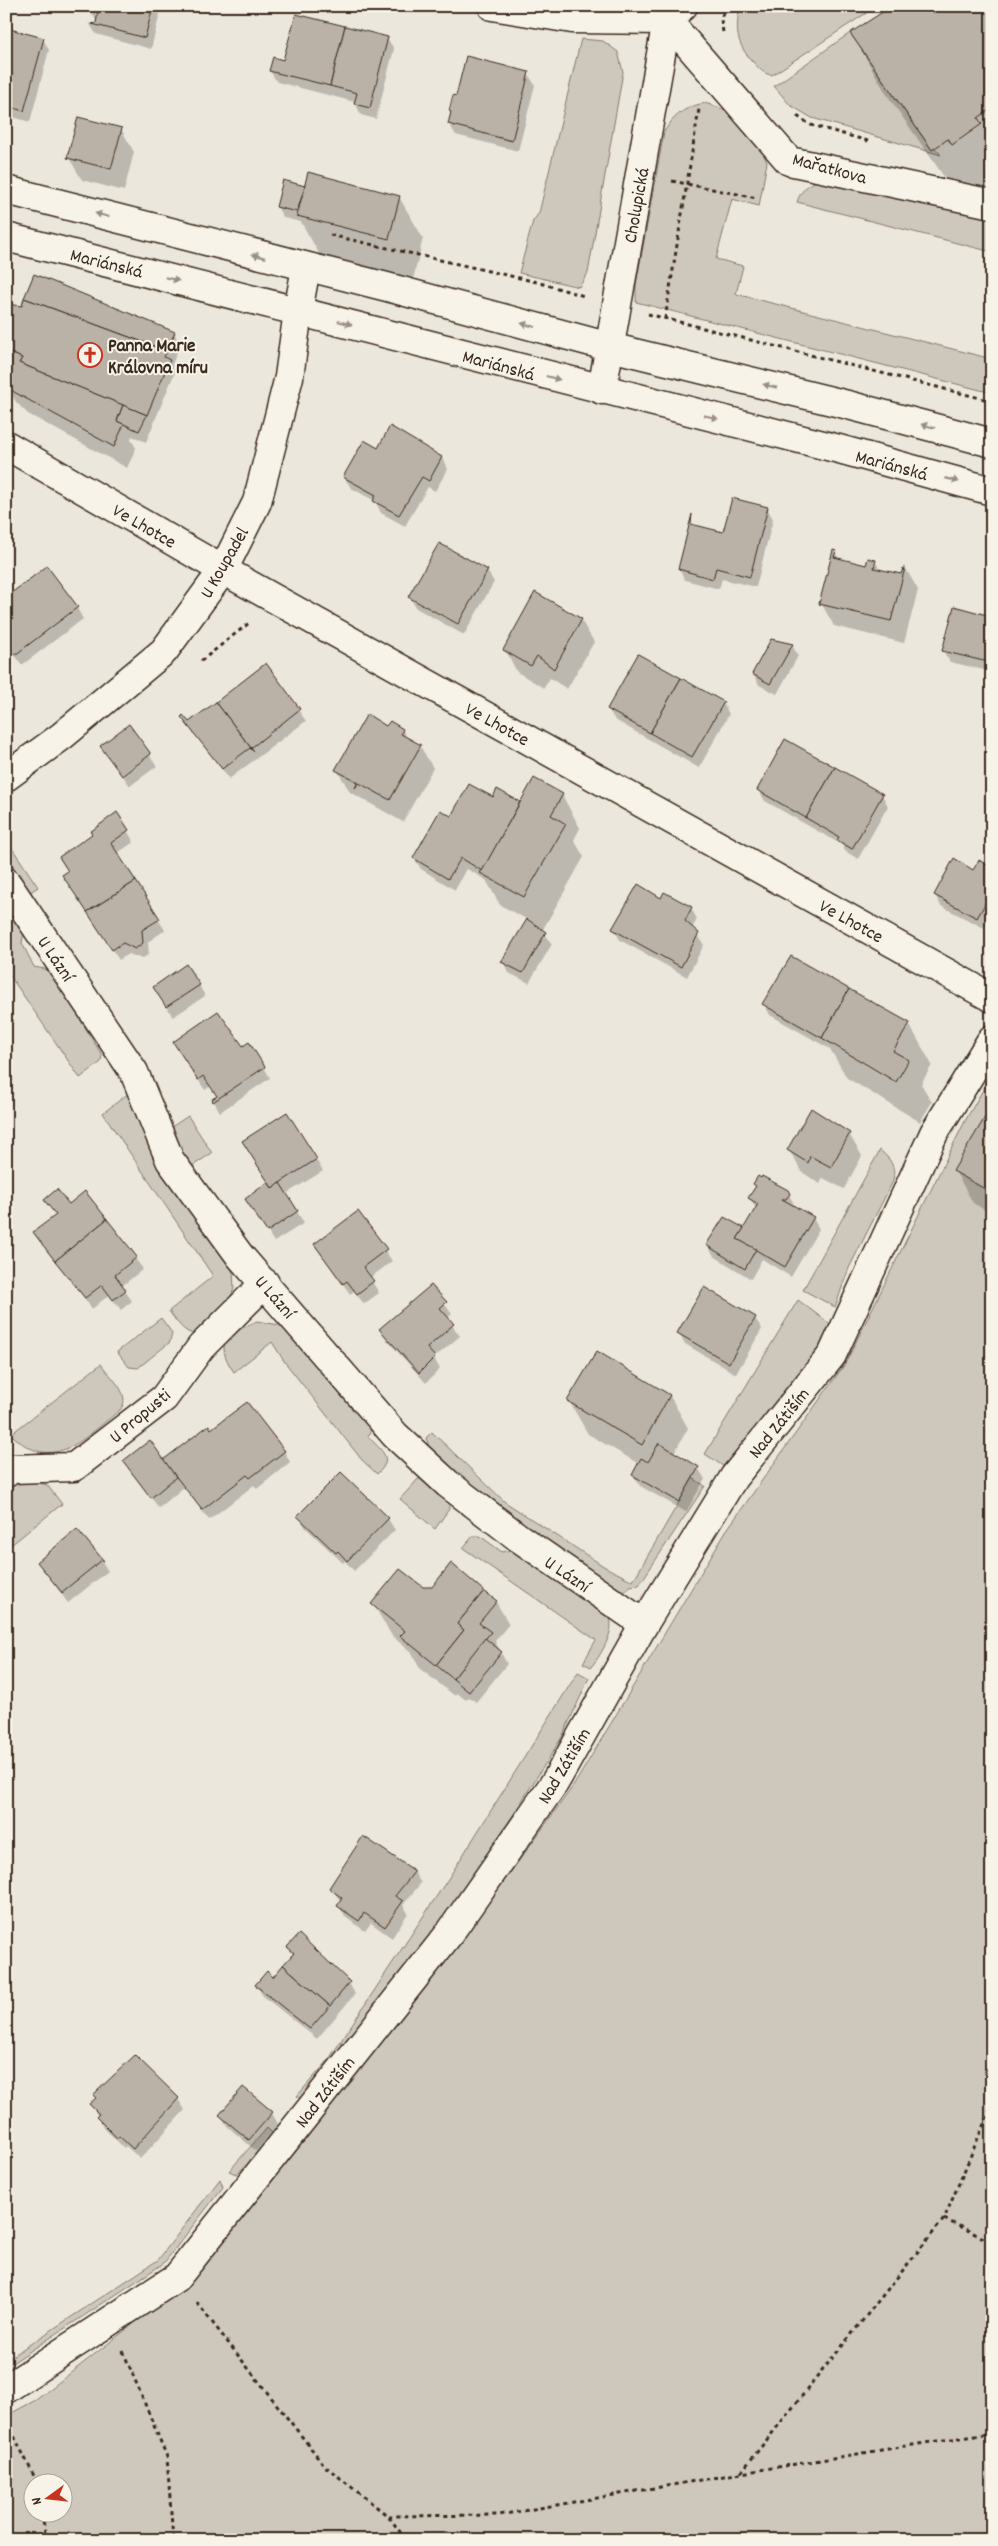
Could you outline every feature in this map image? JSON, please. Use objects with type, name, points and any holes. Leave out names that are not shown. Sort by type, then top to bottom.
[{"type":"street","points":[[492,6],[572,19],[675,13]]},
{"type":"street","name":"Mařatkova","points":[[675,13],[706,64],[789,161],[992,204]]},
{"type":"street","name":"Cholupická","points":[[602,390],[641,174],[675,13]]},
{"type":"street","points":[[6,190],[386,287],[610,347],[848,404],[992,443]]},
{"type":"street","name":"Mariánská","points":[[6,237],[840,449],[992,491]]},
{"type":"street","name":"U Koupadel","points":[[6,777],[62,736],[164,651],[223,570],[256,502],[289,377],[306,268]]},
{"type":"street","name":"Ve Lhotce","points":[[6,445],[223,570],[992,998]]},
{"type":"street","name":"U Lázní","points":[[6,882],[134,1072],[170,1160],[240,1256],[266,1283],[395,1434],[448,1484],[519,1538],[644,1624]]},
{"type":"street","name":"Nad Zátiším","points":[[6,2389],[177,2277],[449,1934],[555,1782],[644,1624],[734,1477],[832,1355],[934,1133],[992,1039]]},
{"type":"street","name":"U Propusti","points":[[6,1473],[12,1469],[74,1467],[164,1398],[201,1347],[266,1283]]},
{"type":"path","points":[[723,35],[720,20],[725,6]]},
{"type":"path","points":[[665,319],[706,64]]},
{"type":"path","points":[[795,115],[812,125],[878,144]]},
{"type":"path","points":[[641,174],[686,185],[757,198]]},
{"type":"path","points":[[328,235],[537,282],[665,319],[992,401]]},
{"type":"path","points":[[199,662],[254,620]]},
{"type":"path","points":[[741,2473],[944,2219],[992,2106]]},
{"type":"path","points":[[944,2219],[992,2242]]},
{"type":"path","points":[[177,2277],[325,2466],[388,2516],[406,2540]]},
{"type":"path","points":[[110,2320],[167,2457],[173,2540]]},
{"type":"path","points":[[6,2421],[33,2474]]},
{"type":"path","points":[[388,2516],[499,2516],[741,2473],[936,2441],[992,2434]]},
{"type":"path","points":[[44,2524],[46,2540]]},
{"type":"shaded area","points":[[740,6],[877,6],[772,75],[758,67],[747,55],[740,43],[737,30]]},
{"type":"shaded area","points":[[850,33],[932,150],[935,148],[941,155],[812,118],[790,105],[774,86]]},
{"type":"shaded area","points":[[581,39],[603,41],[618,52],[623,72],[588,273],[579,287],[519,273],[533,221],[539,213]]},
{"type":"shaded area","points":[[705,103],[731,112],[758,142],[767,162],[759,206],[732,199],[716,259],[743,266],[736,294],[992,359],[992,393],[636,302],[636,285],[664,132],[672,120],[681,112]]},
{"type":"shaded area","points":[[835,178],[992,219],[992,252],[797,202],[807,186],[817,181]]},
{"type":"shaded area","points":[[6,839],[38,887],[26,895],[12,871],[14,867],[6,855]]},
{"type":"shaded area","points":[[6,906],[24,932],[22,943],[34,967],[50,970],[102,1055],[101,1062],[80,1078],[6,970]]},
{"type":"shaded area","points":[[992,1074],[992,2540],[6,2540],[6,2416],[36,2400],[201,2271],[438,1972],[574,1785],[726,1531],[845,1364],[965,1121]]},
{"type":"shaded area","points":[[129,1093],[160,1167],[233,1272],[234,1288],[229,1300],[206,1328],[195,1334],[183,1329],[169,1311],[213,1276],[103,1113]]},
{"type":"shaded area","points":[[188,1116],[212,1153],[188,1169],[173,1126]]},
{"type":"shaded area","points":[[880,1150],[892,1164],[894,1171],[893,1181],[849,1268],[835,1307],[803,1290]]},
{"type":"shaded area","points":[[798,1300],[831,1325],[828,1339],[771,1414],[723,1466],[705,1454]]},
{"type":"shaded area","points":[[161,1318],[172,1333],[170,1342],[138,1368],[129,1367],[117,1352]]},
{"type":"shaded area","points":[[257,1321],[279,1325],[298,1338],[368,1420],[371,1430],[368,1436],[381,1450],[385,1459],[385,1463],[377,1474],[362,1460],[284,1361],[272,1342],[234,1372],[224,1353],[224,1346],[227,1340],[238,1330]]},
{"type":"shaded area","points":[[101,1364],[119,1386],[124,1398],[120,1410],[94,1431],[68,1448],[55,1452],[41,1452],[26,1446],[11,1434]]},
{"type":"shaded area","points":[[432,1432],[505,1502],[605,1567],[633,1581],[693,1478],[705,1486],[639,1585],[630,1586],[624,1593],[617,1594],[489,1503],[431,1452],[426,1438]]},
{"type":"shaded area","points":[[418,1479],[427,1480],[449,1502],[449,1509],[435,1529],[400,1499]]},
{"type":"shaded area","points":[[29,1480],[47,1485],[62,1504],[6,1549],[6,1483]]},
{"type":"shaded area","points":[[473,1536],[480,1536],[502,1552],[515,1549],[602,1609],[610,1619],[610,1631],[602,1651],[591,1667],[583,1663],[596,1640],[463,1548]]},
{"type":"shaded area","points":[[578,1672],[589,1678],[562,1737],[456,1906],[304,2102],[297,2096],[327,2062],[448,1879]]},
{"type":"shaded area","points":[[267,2128],[276,2137],[261,2154],[236,2174],[229,2171]]},
{"type":"shaded area","points":[[220,2179],[223,2187],[164,2263],[6,2367],[6,2360],[158,2260]]},
{"type":"building","points":[[90,6],[153,6],[145,38],[92,24],[96,23],[98,12],[89,10]]},
{"type":"building","points":[[892,6],[992,6],[992,108],[978,118],[982,124],[952,145],[948,139],[932,150],[850,33]]},
{"type":"building","points":[[296,14],[345,26],[330,86],[269,71],[273,57],[283,60]]},
{"type":"building","points":[[345,26],[388,37],[370,108],[354,104],[357,93],[330,86]]},
{"type":"building","points":[[6,28],[44,38],[24,111],[6,106]]},
{"type":"building","points":[[466,56],[529,72],[512,141],[448,124],[453,95],[456,96]]},
{"type":"building","points":[[78,117],[122,128],[111,169],[67,158]]},
{"type":"building","points":[[308,172],[400,196],[389,239],[297,216]]},
{"type":"building","points":[[283,180],[305,186],[297,212],[276,207]]},
{"type":"building","points":[[34,274],[175,332],[167,351],[24,298]]},
{"type":"building","name":"Panna Marie Královna míru","points":[[24,298],[167,351],[164,357],[170,360],[147,415],[19,363],[22,358],[6,351],[6,304],[22,306]]},
{"type":"building","points":[[8,352],[22,358],[19,363],[123,405],[117,421],[124,424],[114,447],[14,392],[6,384]]},
{"type":"building","points":[[123,405],[147,415],[139,431],[117,421]]},
{"type":"building","points":[[390,426],[442,457],[429,481],[422,477],[399,515],[373,501],[376,495],[343,477],[364,440],[378,448]]},
{"type":"building","points":[[732,498],[768,507],[750,577],[716,568],[713,579],[678,569],[692,514],[691,524],[723,532]]},
{"type":"building","points":[[439,543],[488,570],[458,624],[408,597]]},
{"type":"building","points":[[833,550],[836,551],[834,557],[866,565],[868,558],[876,560],[874,568],[901,574],[903,568],[905,568],[891,621],[819,604]]},
{"type":"building","points":[[47,566],[78,607],[15,655],[6,642],[6,597]]},
{"type":"building","points":[[535,592],[582,619],[554,669],[537,656],[531,666],[503,650]]},
{"type":"building","points":[[990,601],[992,663],[942,651],[954,606],[987,615]]},
{"type":"building","points":[[771,639],[793,644],[770,684],[752,674]]},
{"type":"building","points":[[638,654],[681,678],[650,733],[607,709]]},
{"type":"building","points":[[266,663],[300,709],[251,748],[216,702]]},
{"type":"building","points":[[681,678],[724,702],[692,757],[650,733]]},
{"type":"building","points":[[216,702],[254,752],[250,748],[222,769],[181,717],[183,715],[189,722]]},
{"type":"building","points":[[367,714],[386,726],[390,721],[403,729],[401,734],[421,745],[390,800],[359,783],[355,788],[358,782],[335,770]]},
{"type":"building","points":[[129,724],[151,754],[122,776],[100,746]]},
{"type":"building","points":[[785,739],[835,767],[806,818],[757,790]]},
{"type":"building","points":[[835,767],[883,794],[852,849],[837,840],[839,837],[806,818]]},
{"type":"building","points":[[534,778],[563,794],[551,815],[566,824],[524,897],[480,873]]},
{"type":"building","points":[[469,784],[493,797],[497,789],[520,802],[482,871],[461,858],[448,879],[413,858],[440,810],[451,816]]},
{"type":"building","points":[[117,812],[129,830],[111,843],[136,881],[87,912],[62,875],[68,871],[59,857],[92,834],[90,832]]},
{"type":"building","points":[[954,858],[973,870],[979,860],[992,868],[992,892],[977,918],[934,895]]},
{"type":"building","points":[[136,881],[160,919],[142,930],[143,943],[135,949],[123,943],[112,950],[87,912]]},
{"type":"building","points":[[638,884],[661,898],[664,892],[692,907],[685,921],[699,933],[681,967],[612,929]]},
{"type":"building","points":[[527,919],[546,932],[523,973],[501,962]]},
{"type":"building","points":[[791,956],[849,989],[822,1038],[762,1004]]},
{"type":"building","points":[[186,964],[200,985],[166,1007],[153,987]]},
{"type":"building","points":[[849,989],[910,1023],[893,1051],[909,1060],[896,1082],[822,1038]]},
{"type":"building","points":[[218,1011],[243,1046],[249,1042],[265,1067],[213,1102],[212,1099],[217,1096],[203,1076],[198,1080],[173,1042]]},
{"type":"building","points":[[811,1108],[850,1133],[831,1167],[810,1156],[808,1163],[787,1150]]},
{"type":"building","points":[[990,1109],[992,1110],[992,1193],[953,1171]]},
{"type":"building","points":[[287,1112],[317,1159],[272,1188],[242,1141]]},
{"type":"building","points":[[758,1176],[761,1178],[762,1176],[788,1190],[790,1194],[786,1199],[782,1199],[814,1217],[785,1267],[737,1239],[758,1204],[748,1198],[756,1186],[753,1184]]},
{"type":"building","points":[[268,1182],[272,1188],[280,1183],[298,1211],[267,1232],[245,1199]]},
{"type":"building","points":[[57,1189],[69,1204],[85,1191],[107,1219],[55,1261],[33,1232],[56,1215],[44,1200]]},
{"type":"building","points":[[358,1211],[387,1249],[363,1267],[374,1281],[357,1294],[347,1281],[343,1284],[314,1244]]},
{"type":"building","points":[[724,1217],[744,1228],[737,1239],[756,1249],[745,1269],[706,1245]]},
{"type":"building","points":[[107,1219],[137,1257],[115,1275],[126,1290],[113,1300],[102,1285],[85,1298],[55,1261]]},
{"type":"building","points":[[431,1285],[447,1302],[440,1308],[454,1324],[427,1348],[435,1357],[419,1373],[379,1329]]},
{"type":"building","points":[[704,1287],[756,1317],[729,1363],[677,1333]]},
{"type":"building","points":[[597,1351],[670,1395],[642,1445],[567,1401]]},
{"type":"building","points":[[247,1402],[285,1451],[250,1478],[247,1475],[202,1510],[163,1460],[209,1425],[211,1429]]},
{"type":"building","points":[[150,1440],[176,1477],[151,1498],[123,1461]]},
{"type":"building","points":[[659,1443],[699,1467],[679,1502],[632,1475],[641,1458],[648,1462]]},
{"type":"building","points":[[341,1472],[389,1518],[347,1561],[297,1516]]},
{"type":"building","points":[[77,1529],[104,1561],[102,1560],[62,1592],[63,1594],[37,1562]]},
{"type":"building","points":[[451,1563],[484,1591],[457,1624],[464,1630],[436,1665],[400,1636],[405,1631],[371,1604],[400,1569],[423,1587],[432,1587]]},
{"type":"building","points":[[484,1591],[497,1601],[479,1623],[491,1632],[453,1679],[436,1665],[464,1630],[457,1624]]},
{"type":"building","points":[[485,1638],[502,1652],[469,1692],[453,1679]]},
{"type":"building","points":[[363,1836],[415,1871],[395,1896],[403,1901],[385,1927],[364,1913],[359,1921],[337,1906],[342,1898],[329,1888]]},
{"type":"building","points":[[299,1934],[350,1982],[330,2006],[283,1965],[294,1953],[287,1947]]},
{"type":"building","points":[[283,1965],[330,2006],[310,2029],[255,1985],[267,1971],[273,1977]]},
{"type":"building","points":[[135,2055],[179,2098],[133,2149],[119,2136],[117,2138],[96,2117],[99,2114],[89,2104],[96,2098],[93,2095]]},
{"type":"building","points":[[243,2087],[273,2112],[249,2140],[219,2115]]},
{"type":"place","name":"Panna Marie Královna míru","points":[[90,355]]}]
